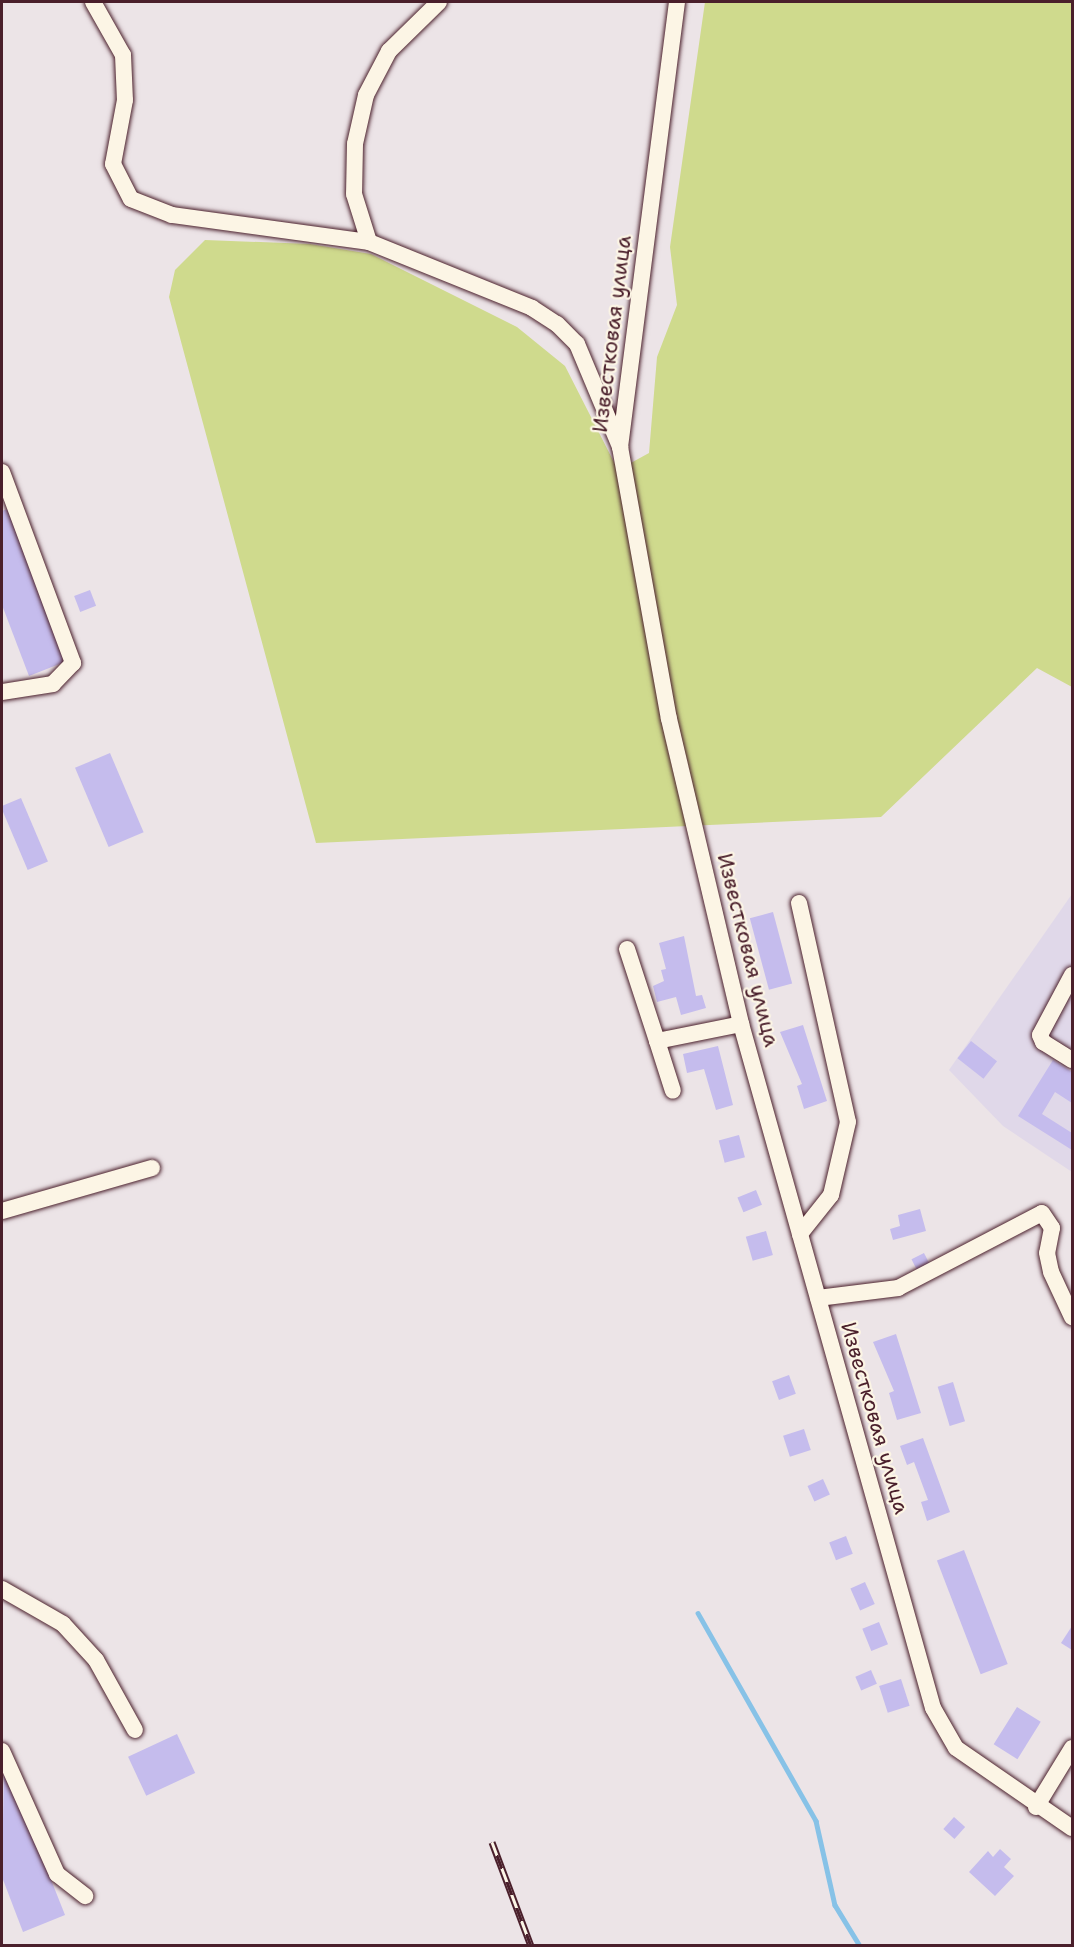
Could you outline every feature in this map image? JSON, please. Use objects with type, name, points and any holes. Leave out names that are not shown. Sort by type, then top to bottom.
[{"type":"street","points":[[93,2],[123,55],[125,100],[113,164],[131,199],[172,215],[369,242],[532,308],[557,324],[577,344],[620,447]]},
{"type":"street","points":[[369,242],[354,194],[355,144],[366,95],[389,51],[439,2]]},
{"type":"street","name":"Известковая улица","points":[[677,2],[620,447],[669,718],[741,1024],[933,1708],[956,1748],[1035,1807],[1072,1828]]},
{"type":"street","points":[[2,472],[73,663],[53,684],[2,692]]},
{"type":"street","points":[[799,903],[848,1107],[831,1195],[800,1234]]},
{"type":"street","points":[[627,950],[673,1091]]},
{"type":"street","points":[[1072,975],[1040,1035],[1043,1042],[1072,1060]]},
{"type":"street","points":[[657,1041],[741,1024]]},
{"type":"street","points":[[2,1211],[152,1168]]},
{"type":"street","points":[[819,1298],[898,1288],[1042,1213],[1052,1228],[1047,1253],[1051,1272],[1072,1317]]},
{"type":"street","points":[[5,1587],[63,1623],[96,1659],[135,1730]]},
{"type":"street","points":[[1035,1807],[1072,1748]]},
{"type":"street","points":[[2,1751],[57,1874],[85,1896]]},
{"type":"shaded area","points":[[1072,894],[1072,1172],[1003,1126],[949,1070]]},
{"type":"green space","points":[[705,2],[1072,2],[1072,687],[1037,668],[881,817],[316,843],[169,297],[175,270],[205,240],[310,244],[371,254],[517,327],[565,366],[618,470],[649,453],[657,357],[677,305],[670,247]]},
{"type":"building","points":[[7,509],[67,661],[29,676],[2,605],[2,511]]},
{"type":"building","points":[[90,590],[96,606],[80,612],[74,596]]},
{"type":"building","points":[[110,753],[144,832],[109,847],[75,768]]},
{"type":"building","points":[[21,798],[48,862],[28,870],[2,810],[2,806]]},
{"type":"building","points":[[773,912],[792,983],[769,990],[750,918]]},
{"type":"building","points":[[684,936],[696,996],[702,995],[706,1008],[681,1015],[676,997],[657,1002],[653,986],[664,981],[661,970],[666,969],[659,943]]},
{"type":"building","points":[[803,1025],[827,1101],[804,1109],[797,1086],[802,1084],[780,1032]]},
{"type":"building","points":[[971,1041],[997,1061],[983,1079],[957,1058]]},
{"type":"building","points":[[718,1046],[733,1105],[716,1110],[704,1069],[687,1073],[683,1054]]},
{"type":"building","points":[[1053,1060],[1072,1072],[1072,1103],[1055,1092],[1042,1114],[1072,1133],[1072,1150],[1018,1116]]},
{"type":"building","points":[[739,1135],[745,1157],[725,1163],[719,1140]]},
{"type":"building","points":[[756,1190],[762,1205],[743,1212],[737,1197]]},
{"type":"building","points":[[920,1209],[926,1231],[893,1240],[890,1229],[900,1226],[898,1215]]},
{"type":"building","points":[[766,1231],[773,1255],[753,1261],[746,1237]]},
{"type":"building","points":[[924,1253],[930,1265],[917,1271],[912,1259]]},
{"type":"building","points":[[896,1334],[921,1413],[897,1420],[889,1393],[894,1391],[873,1342]]},
{"type":"building","points":[[789,1375],[796,1394],[779,1400],[772,1381]]},
{"type":"building","points":[[953,1382],[965,1421],[950,1426],[938,1387]]},
{"type":"building","points":[[804,1429],[811,1450],[790,1457],[783,1436]]},
{"type":"building","points":[[923,1438],[950,1512],[927,1521],[921,1502],[928,1500],[914,1462],[907,1465],[900,1446]]},
{"type":"building","points":[[823,1479],[830,1495],[814,1501],[807,1486]]},
{"type":"building","points":[[846,1536],[853,1554],[836,1560],[829,1542]]},
{"type":"building","points":[[964,1550],[1008,1664],[981,1674],[937,1560]]},
{"type":"building","points":[[865,1582],[875,1604],[860,1610],[850,1589]]},
{"type":"building","points":[[879,1622],[888,1644],[871,1651],[862,1629]]},
{"type":"building","points":[[1072,1626],[1072,1650],[1061,1643]]},
{"type":"building","points":[[871,1670],[877,1684],[861,1690],[855,1677]]},
{"type":"building","points":[[901,1679],[910,1706],[888,1713],[879,1686]]},
{"type":"building","points":[[1017,1707],[1041,1722],[1017,1759],[994,1744]]},
{"type":"building","points":[[177,1734],[195,1773],[146,1796],[128,1757]]},
{"type":"building","points":[[4,1761],[65,1915],[23,1932],[2,1877]]},
{"type":"building","points":[[954,1817],[965,1827],[954,1839],[943,1829]]},
{"type":"building","points":[[1000,1849],[1011,1859],[1004,1867],[1014,1876],[995,1896],[969,1872],[988,1851],[993,1857]]},
{"type":"waterway","points":[[698,1613],[816,1821],[835,1905],[860,1946]]},
{"type":"railway","points":[[492,1842],[531,1946]]}]
